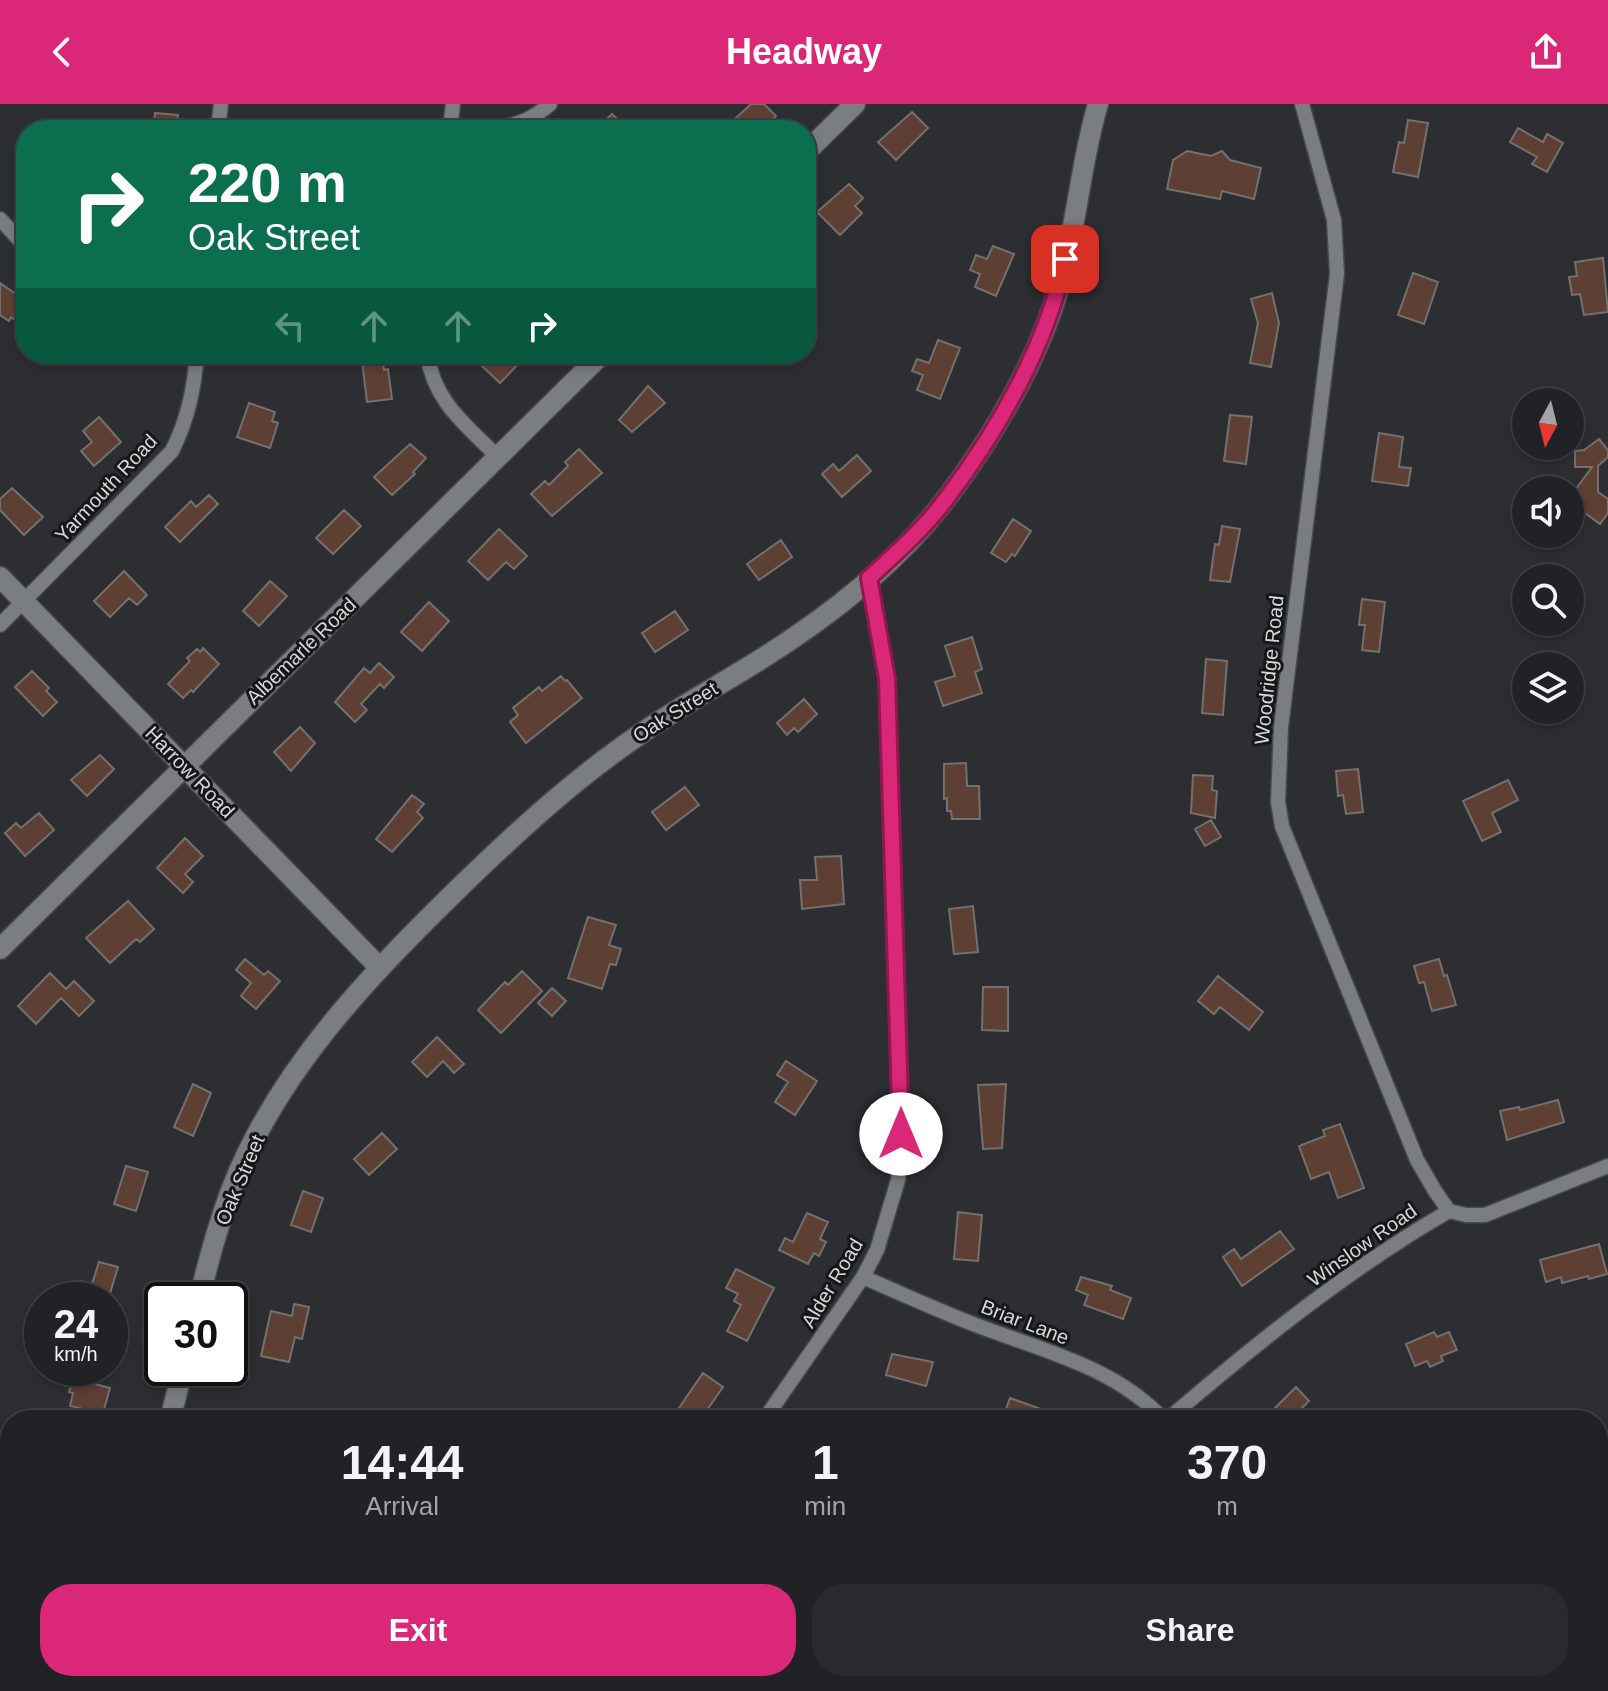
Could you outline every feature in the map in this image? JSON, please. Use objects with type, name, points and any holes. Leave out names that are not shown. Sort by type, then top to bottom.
[{"type":"street","points":[[529,120],[550,104]]},
{"type":"street","points":[[816,142],[855,104]]},
{"type":"street","name":"Oak Street","points":[[203,1282],[233,1186],[270,1112],[310,1050],[379,967],[582,774],[641,732],[813,625],[908,543],[945,501],[987,440],[1034,353],[1060,286],[1098,104]]},
{"type":"street","name":"Woodridge Road","points":[[1302,104],[1334,220],[1337,265],[1281,727],[1278,802],[1282,826],[1417,1160],[1449,1211]]},
{"type":"street","points":[[0,219],[16,236]]},
{"type":"street","name":"Yarmouth Road","points":[[0,625],[172,451],[190,404],[196,364]]},
{"type":"street","points":[[429,364],[442,399],[498,457]]},
{"type":"street","name":"Albemarle Road","points":[[0,949],[592,364]]},
{"type":"street","name":"Harrow Road","points":[[0,577],[379,967]]},
{"type":"street","name":"Alder Road","points":[[771,1410],[863,1277],[877,1250],[898,1180],[901,1158],[887,693],[869,578]]},
{"type":"street","name":"Winslow Road","points":[[1178,1410],[1221,1373],[1396,1242],[1449,1211],[1485,1215],[1608,1166]]},
{"type":"street","name":"Briar Lane","points":[[863,1277],[957,1318],[1102,1373],[1129,1388],[1154,1410]]},
{"type":"street","points":[[172,1410],[178,1386]]},
{"type":"building","points":[[751,104],[764,104],[776,116],[772,120],[734,120]]},
{"type":"building","points":[[912,112],[928,128],[896,160],[878,142]]},
{"type":"building","points":[[155,113],[178,115],[177,120],[154,120]]},
{"type":"building","points":[[1408,120],[1428,123],[1418,177],[1393,172],[1399,142],[1404,143]]},
{"type":"building","points":[[1518,128],[1543,142],[1547,134],[1563,143],[1547,172],[1532,164],[1537,157],[1510,142]]},
{"type":"building","points":[[1187,151],[1211,156],[1222,151],[1230,160],[1261,168],[1254,199],[1222,191],[1220,199],[1167,189],[1173,160]]},
{"type":"building","points":[[849,184],[863,198],[855,206],[862,213],[840,235],[817,212]]},
{"type":"building","points":[[993,246],[1014,254],[996,296],[975,287],[980,274],[970,270],[976,255],[987,259]]},
{"type":"building","points":[[1603,258],[1608,312],[1584,315],[1580,294],[1572,295],[1569,277],[1577,276],[1575,262]]},
{"type":"building","points":[[1413,273],[1438,282],[1424,324],[1398,315]]},
{"type":"building","points":[[0,283],[16,294],[16,321],[11,317],[9,321],[0,315]]},
{"type":"building","points":[[1272,293],[1279,323],[1271,367],[1250,363],[1258,323],[1251,299]]},
{"type":"building","points":[[938,340],[960,348],[940,399],[917,390],[923,375],[912,371],[917,359],[929,363]]},
{"type":"building","points":[[362,364],[383,364],[384,370],[388,369],[392,399],[367,402]]},
{"type":"building","points":[[482,364],[518,364],[500,383]]},
{"type":"building","points":[[648,386],[665,403],[632,432],[619,420]]},
{"type":"building","points":[[249,403],[275,412],[272,421],[278,423],[270,448],[237,437]]},
{"type":"building","points":[[1230,415],[1252,417],[1246,464],[1224,461]]},
{"type":"building","points":[[99,417],[121,442],[94,466],[81,451],[92,442],[83,431]]},
{"type":"building","points":[[1379,433],[1403,437],[1399,467],[1411,468],[1408,486],[1372,481]]},
{"type":"building","points":[[1599,439],[1608,450],[1608,457],[1598,466],[1598,492],[1608,499],[1608,513],[1600,524],[1584,512],[1584,478],[1592,467],[1575,467],[1575,460],[1584,460],[1584,450]]},
{"type":"building","points":[[410,444],[426,458],[413,472],[415,474],[392,495],[374,477]]},
{"type":"building","points":[[579,449],[602,473],[552,516],[531,494],[545,481],[549,485],[568,466],[565,462]]},
{"type":"building","points":[[857,455],[871,471],[842,497],[822,474],[833,464],[839,471]]},
{"type":"building","points":[[12,488],[43,517],[24,535],[0,510],[0,499]]},
{"type":"building","points":[[209,495],[218,504],[180,542],[165,527],[191,501],[196,507]]},
{"type":"building","points":[[344,510],[361,526],[333,554],[316,538]]},
{"type":"building","points":[[1013,519],[1031,531],[1015,556],[1012,554],[1006,562],[991,553]]},
{"type":"building","points":[[1222,526],[1240,529],[1230,582],[1210,580],[1215,544],[1219,545]]},
{"type":"building","points":[[499,529],[527,556],[514,569],[506,562],[488,580],[468,561]]},
{"type":"building","points":[[781,540],[792,557],[759,580],[747,564]]},
{"type":"building","points":[[124,571],[147,595],[137,605],[129,598],[110,617],[94,601]]},
{"type":"building","points":[[270,581],[287,596],[259,626],[243,611]]},
{"type":"building","points":[[1362,599],[1385,602],[1379,652],[1362,650],[1365,625],[1359,625]]},
{"type":"building","points":[[429,602],[449,621],[422,651],[401,632]]},
{"type":"building","points":[[675,611],[688,630],[655,652],[642,633]]},
{"type":"building","points":[[972,637],[982,669],[975,672],[982,693],[943,706],[935,682],[955,676],[945,646]]},
{"type":"building","points":[[203,648],[219,664],[193,692],[191,690],[183,698],[168,684],[190,661],[187,658]]},
{"type":"building","points":[[1206,659],[1227,661],[1223,715],[1202,713]]},
{"type":"building","points":[[379,663],[394,677],[384,688],[380,684],[361,704],[367,710],[355,722],[335,702],[364,668],[370,673]]},
{"type":"building","points":[[32,671],[49,688],[46,691],[57,702],[43,716],[15,687]]},
{"type":"building","points":[[561,676],[582,698],[526,743],[510,722],[518,715],[513,708],[539,687],[542,691]]},
{"type":"building","points":[[804,699],[817,714],[798,732],[794,728],[787,735],[777,723]]},
{"type":"building","points":[[300,727],[315,743],[291,771],[274,752]]},
{"type":"building","points":[[100,755],[114,769],[87,796],[71,780]]},
{"type":"building","points":[[966,763],[967,786],[979,786],[980,819],[952,819],[951,811],[947,811],[947,798],[944,799],[944,764]]},
{"type":"building","points":[[1358,769],[1363,812],[1346,814],[1343,795],[1338,796],[1336,771]]},
{"type":"building","points":[[1193,775],[1213,776],[1212,790],[1217,791],[1215,818],[1191,813]]},
{"type":"building","points":[[1508,780],[1518,800],[1492,813],[1501,832],[1482,841],[1463,801]]},
{"type":"building","points":[[685,787],[699,805],[666,830],[652,812]]},
{"type":"building","points":[[412,795],[424,804],[417,812],[423,818],[392,852],[376,839]]},
{"type":"building","points":[[39,813],[54,830],[25,856],[5,833],[16,823],[21,828]]},
{"type":"building","points":[[1211,820],[1221,837],[1205,846],[1195,829]]},
{"type":"building","points":[[185,838],[203,856],[185,874],[193,882],[183,893],[157,868]]},
{"type":"building","points":[[841,856],[844,904],[802,909],[800,880],[817,880],[815,857]]},
{"type":"building","points":[[128,901],[154,929],[140,942],[136,939],[110,963],[86,938]]},
{"type":"building","points":[[973,906],[978,952],[954,954],[949,909]]},
{"type":"building","points":[[588,917],[616,925],[609,945],[621,949],[616,965],[610,964],[602,989],[568,978]]},
{"type":"building","points":[[245,959],[264,975],[268,971],[280,981],[256,1009],[241,996],[251,983],[236,970]]},
{"type":"building","points":[[1439,959],[1456,1005],[1432,1011],[1424,982],[1419,983],[1414,966]]},
{"type":"building","points":[[522,971],[542,991],[501,1033],[478,1010],[505,982],[508,985]]},
{"type":"building","points":[[50,973],[66,989],[74,981],[94,1001],[79,1016],[61,998],[36,1024],[18,1006]]},
{"type":"building","points":[[1218,976],[1263,1012],[1249,1030],[1220,1007],[1214,1014],[1198,1001]]},
{"type":"building","points":[[983,987],[1008,987],[1008,1031],[982,1030]]},
{"type":"building","points":[[552,988],[566,1001],[552,1016],[538,1003]]},
{"type":"building","points":[[437,1037],[464,1064],[454,1073],[443,1061],[427,1077],[412,1062]]},
{"type":"building","points":[[786,1061],[817,1081],[795,1115],[775,1102],[788,1082],[777,1075]]},
{"type":"building","points":[[193,1084],[211,1093],[193,1136],[174,1127]]},
{"type":"building","points":[[1006,1084],[1002,1148],[983,1149],[978,1085]]},
{"type":"building","points":[[1558,1100],[1564,1122],[1507,1140],[1500,1111],[1519,1107],[1520,1110]]},
{"type":"building","points":[[1340,1124],[1364,1188],[1338,1198],[1329,1172],[1311,1179],[1299,1146],[1325,1136],[1323,1130]]},
{"type":"building","points":[[382,1133],[397,1149],[369,1175],[354,1159]]},
{"type":"building","points":[[126,1166],[148,1172],[136,1211],[114,1204]]},
{"type":"building","points":[[303,1191],[323,1198],[311,1232],[291,1225]]},
{"type":"building","points":[[958,1212],[982,1215],[978,1261],[954,1259]]},
{"type":"building","points":[[807,1213],[828,1222],[820,1239],[826,1242],[819,1256],[814,1253],[808,1264],[779,1250],[785,1238],[793,1242]]},
{"type":"building","points":[[1280,1231],[1294,1249],[1242,1286],[1223,1257],[1234,1249],[1241,1259]]},
{"type":"building","points":[[1599,1244],[1607,1274],[1562,1283],[1561,1277],[1546,1282],[1540,1260]]},
{"type":"building","points":[[99,1262],[118,1267],[113,1282],[93,1282]]},
{"type":"building","points":[[736,1269],[774,1288],[747,1341],[727,1331],[741,1305],[734,1301],[738,1294],[726,1288]]},
{"type":"building","points":[[1081,1277],[1112,1286],[1110,1290],[1131,1298],[1123,1319],[1084,1305],[1088,1295],[1076,1290]]},
{"type":"building","points":[[294,1304],[309,1307],[302,1339],[295,1337],[289,1362],[261,1356],[271,1311],[292,1316]]},
{"type":"building","points":[[1434,1332],[1437,1337],[1449,1332],[1457,1350],[1441,1356],[1443,1361],[1430,1367],[1427,1361],[1415,1366],[1406,1344]]},
{"type":"building","points":[[892,1354],[933,1362],[926,1386],[886,1375]]},
{"type":"building","points":[[703,1373],[723,1387],[707,1410],[679,1408]]},
{"type":"building","points":[[71,1386],[110,1388],[104,1410],[80,1410],[70,1406],[73,1393],[69,1392]]},
{"type":"building","points":[[1296,1387],[1309,1401],[1300,1410],[1273,1410]]},
{"type":"building","points":[[1010,1398],[1044,1410],[1006,1410]]},
{"type":"route","points":[[901,1134],[887,679],[869,578],[908,543],[945,501],[987,440],[1034,353],[1060,286],[1065,259]]}]
